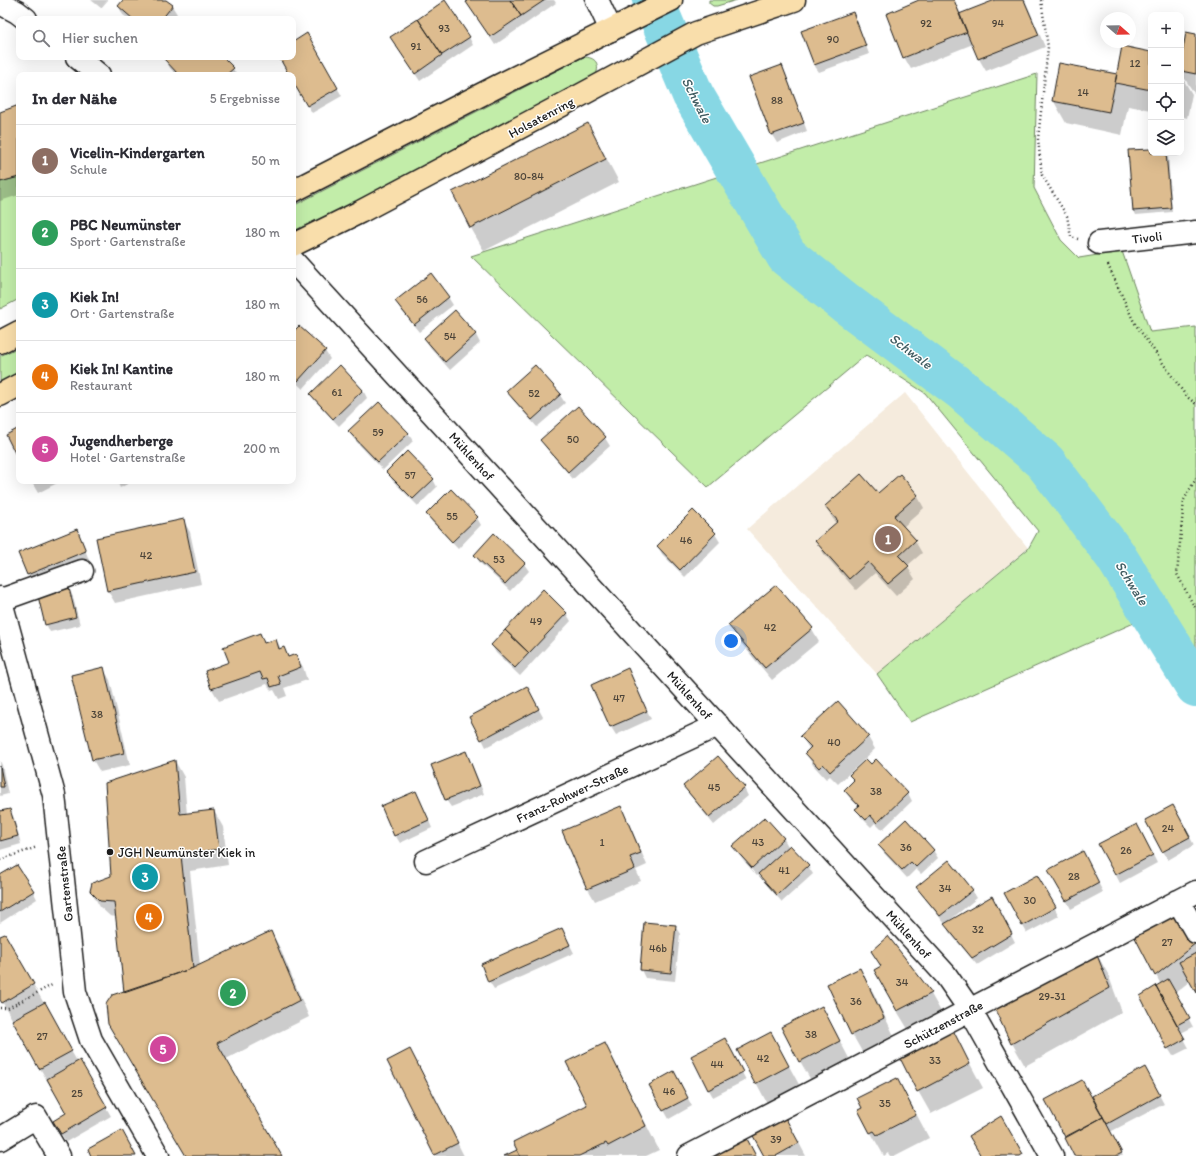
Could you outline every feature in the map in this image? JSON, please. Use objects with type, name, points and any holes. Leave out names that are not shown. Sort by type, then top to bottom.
[{"type":"main road","points":[[296,189],[498,86],[671,0]]},
{"type":"main road","name":"Holsatenring","points":[[296,244],[581,96],[696,33],[794,0]]},
{"type":"main road","points":[[0,342],[16,334]]},
{"type":"main road","points":[[0,395],[16,387]]},
{"type":"street","points":[[597,0],[611,30]]},
{"type":"street","points":[[0,3],[22,16]]},
{"type":"street","points":[[82,60],[96,72]]},
{"type":"street","name":"Tivoli","points":[[1099,243],[1196,232]]},
{"type":"street","name":"Mühlenhof","points":[[296,264],[945,974],[970,1010],[1052,1156]]},
{"type":"street","points":[[0,599],[82,571]]},
{"type":"street","name":"Gartenstraße","points":[[0,599],[54,795],[75,992],[90,1040],[158,1156]]},
{"type":"street","name":"Franz-Rohwer-Straße","points":[[426,861],[718,725]]},
{"type":"street","points":[[1187,897],[1196,932]]},
{"type":"street","name":"Schützenstraße","points":[[689,1156],[1187,897]]},
{"type":"street","points":[[0,1139],[36,1117],[59,1156]]},
{"type":"path","points":[[1041,0],[1048,47],[1038,139],[1042,175],[1067,216],[1070,237],[1099,243],[1134,322],[1186,396],[1196,404]]},
{"type":"path","points":[[1196,478],[1184,500],[1177,574],[1196,610]]},
{"type":"path","points":[[0,860],[59,839]]},
{"type":"path","points":[[0,1008],[8,1008],[73,973]]},
{"type":"shaded area","points":[[905,393],[1028,548],[877,674],[747,529]]},
{"type":"green space","points":[[709,0],[737,0],[713,6],[709,3]]},
{"type":"green space","points":[[583,57],[591,58],[597,64],[596,75],[296,235],[296,204]]},
{"type":"green space","points":[[1037,74],[1034,188],[1061,240],[1079,258],[1122,251],[1150,332],[1196,327],[1196,686],[1152,615],[910,722],[877,674],[1028,549],[1038,531],[925,393],[866,355],[708,487],[471,256]]},
{"type":"green space","points":[[16,178],[16,301],[0,309],[0,182]]},
{"type":"green space","points":[[16,348],[16,378],[0,386],[0,356]]},
{"type":"building","points":[[123,0],[166,0],[173,5],[164,16],[130,16],[118,6]]},
{"type":"building","points":[[445,0],[470,37],[442,55],[418,19]]},
{"type":"building","points":[[468,0],[510,0],[521,16],[490,37],[466,2]]},
{"type":"building","points":[[510,0],[545,0],[521,16]]},
{"type":"building","points":[[919,0],[954,0],[967,32],[903,58],[886,14]]},
{"type":"building","points":[[995,0],[1024,0],[1039,35],[978,59],[959,14]]},
{"type":"building","points":[[853,12],[866,46],[814,65],[801,31]]},
{"type":"building","points":[[418,19],[442,55],[415,74],[390,37]]},
{"type":"building","points":[[1186,32],[1196,34],[1196,74],[1184,72],[1184,44]]},
{"type":"building","points":[[307,33],[338,88],[307,106],[296,87],[296,72],[287,72],[281,60],[296,60],[296,40]]},
{"type":"building","points":[[1122,48],[1132,48],[1148,51],[1148,89],[1115,83]]},
{"type":"building","points":[[165,60],[226,60],[234,68],[229,72],[176,72]]},
{"type":"building","points":[[1059,63],[1117,74],[1109,112],[1052,101]]},
{"type":"building","points":[[782,65],[804,123],[771,135],[749,77]]},
{"type":"building","points":[[16,106],[16,178],[0,182],[0,112]]},
{"type":"building","points":[[588,123],[606,159],[470,228],[452,192]]},
{"type":"building","points":[[1148,149],[1148,156],[1166,156],[1171,208],[1133,211],[1128,150]]},
{"type":"building","points":[[431,273],[449,297],[414,325],[395,301]]},
{"type":"building","points":[[455,310],[476,334],[445,362],[424,338]]},
{"type":"building","points":[[299,326],[326,350],[298,381],[296,379],[296,329]]},
{"type":"building","points":[[340,365],[363,390],[333,419],[310,394]]},
{"type":"building","points":[[535,365],[561,394],[532,420],[506,391]]},
{"type":"building","points":[[379,402],[409,433],[378,462],[348,431]]},
{"type":"building","points":[[578,406],[606,437],[568,472],[540,440]]},
{"type":"building","points":[[16,430],[16,455],[6,435]]},
{"type":"building","points":[[407,451],[434,479],[413,499],[386,472]]},
{"type":"building","points":[[861,474],[878,493],[900,474],[918,495],[894,516],[916,540],[899,556],[909,566],[888,584],[868,562],[849,579],[815,541],[838,521],[825,506]]},
{"type":"building","points":[[451,489],[478,517],[452,542],[426,514]]},
{"type":"building","points":[[693,510],[716,533],[680,570],[657,546]]},
{"type":"building","points":[[184,519],[195,572],[107,591],[96,538]]},
{"type":"building","points":[[77,529],[86,551],[27,575],[18,553]]},
{"type":"building","points":[[494,533],[525,563],[505,584],[474,555]]},
{"type":"building","points":[[776,585],[813,628],[765,668],[728,625]]},
{"type":"building","points":[[69,588],[76,617],[45,625],[38,596]]},
{"type":"building","points":[[543,589],[567,613],[529,653],[505,630]]},
{"type":"building","points":[[505,630],[529,653],[515,668],[491,645]]},
{"type":"building","points":[[260,633],[264,643],[276,639],[279,649],[284,647],[288,657],[296,654],[301,667],[278,676],[281,684],[271,687],[268,678],[263,679],[260,672],[211,689],[205,671],[229,662],[223,647]]},
{"type":"building","points":[[104,667],[124,753],[92,760],[71,675]]},
{"type":"building","points":[[628,668],[647,711],[610,727],[591,685]]},
{"type":"building","points":[[527,686],[539,709],[481,740],[469,717]]},
{"type":"building","points":[[838,701],[869,736],[830,772],[823,764],[819,768],[805,753],[811,747],[800,736]]},
{"type":"building","points":[[466,751],[480,786],[445,800],[431,765]]},
{"type":"building","points":[[718,756],[745,787],[709,817],[683,786]]},
{"type":"building","points":[[866,759],[871,764],[876,759],[908,793],[877,823],[870,815],[866,820],[855,809],[859,806],[844,790],[854,780],[849,775]]},
{"type":"building","points":[[175,760],[180,814],[214,810],[219,849],[181,855],[193,968],[124,992],[114,902],[100,901],[90,891],[92,883],[111,876],[105,783]]},
{"type":"building","points":[[0,766],[4,787],[0,787]]},
{"type":"building","points":[[416,791],[429,820],[394,836],[381,806]]},
{"type":"building","points":[[1173,805],[1190,837],[1162,852],[1145,820]]},
{"type":"building","points":[[621,806],[641,853],[630,857],[635,869],[587,889],[562,831]]},
{"type":"building","points":[[10,809],[18,836],[0,841],[0,811]]},
{"type":"building","points":[[765,817],[784,838],[752,868],[732,846]]},
{"type":"building","points":[[906,819],[934,850],[916,867],[911,862],[902,870],[878,845]]},
{"type":"building","points":[[1137,824],[1153,855],[1115,875],[1098,844]]},
{"type":"building","points":[[790,845],[809,865],[777,895],[758,874]]},
{"type":"building","points":[[1083,851],[1099,883],[1066,901],[1048,870]]},
{"type":"building","points":[[949,860],[973,890],[940,916],[916,887]]},
{"type":"building","points":[[17,865],[34,891],[0,912],[0,875]]},
{"type":"building","points":[[1037,875],[1056,907],[1022,926],[1004,893]]},
{"type":"building","points":[[992,896],[1012,934],[972,958],[944,924]]},
{"type":"building","points":[[1175,907],[1196,943],[1155,976],[1130,928]]},
{"type":"building","points":[[644,922],[676,925],[671,973],[640,970]]},
{"type":"building","points":[[562,928],[570,945],[488,982],[481,964]]},
{"type":"building","points":[[271,931],[300,1000],[217,1043],[282,1156],[186,1156],[108,1024],[106,1004],[112,995],[193,968]]},
{"type":"building","points":[[5,934],[34,984],[2,1003],[0,1000],[0,936]]},
{"type":"building","points":[[888,936],[932,993],[897,1011],[874,970],[881,966],[871,951]]},
{"type":"building","points":[[1095,950],[1110,988],[1011,1044],[992,1003]]},
{"type":"building","points":[[1196,953],[1196,993],[1179,962]]},
{"type":"building","points":[[860,968],[884,1018],[851,1035],[827,984]]},
{"type":"building","points":[[1168,979],[1190,1018],[1177,1025],[1156,986]]},
{"type":"building","points":[[1156,986],[1185,1039],[1167,1049],[1140,996]]},
{"type":"building","points":[[45,1002],[72,1051],[39,1069],[12,1020]]},
{"type":"building","points":[[822,1006],[840,1041],[799,1062],[781,1027]]},
{"type":"building","points":[[952,1028],[970,1064],[917,1092],[899,1056]]},
{"type":"building","points":[[771,1032],[789,1066],[755,1084],[737,1050]]},
{"type":"building","points":[[725,1038],[743,1072],[708,1090],[691,1056]]},
{"type":"building","points":[[605,1043],[646,1126],[608,1146],[606,1143],[579,1156],[520,1156],[513,1142],[587,1105],[566,1062]]},
{"type":"building","points":[[410,1049],[458,1143],[434,1155],[387,1061]]},
{"type":"building","points":[[80,1060],[107,1107],[61,1134],[53,1121],[66,1113],[47,1079]]},
{"type":"building","points":[[1145,1067],[1160,1095],[1107,1124],[1092,1096]]},
{"type":"building","points":[[674,1071],[688,1098],[663,1111],[649,1085]]},
{"type":"building","points":[[897,1078],[916,1115],[877,1135],[874,1131],[870,1133],[858,1110],[862,1108],[857,1098]]},
{"type":"building","points":[[1082,1080],[1103,1117],[1065,1137],[1045,1100]]},
{"type":"building","points":[[1001,1116],[1023,1154],[1020,1156],[981,1156],[969,1136]]},
{"type":"building","points":[[785,1117],[799,1143],[776,1156],[764,1156],[752,1134]]},
{"type":"building","points":[[1103,1117],[1122,1153],[1116,1156],[1074,1156],[1065,1138]]},
{"type":"building","points":[[122,1130],[136,1156],[91,1156],[88,1149]]},
{"type":"building","points":[[746,1137],[756,1156],[712,1156]]},
{"type":"building","points":[[517,1150],[520,1156],[504,1156]]},
{"type":"waterway","name":"Schwale","points":[[653,0],[693,95],[787,256],[847,304],[962,390],[1045,462],[1115,555],[1196,686]]},
{"type":"place","name":"Vicelin-Kindergarten","points":[[888,539]]},
{"type":"place","name":"JGH Neumünster Kiek in","points":[[110,852]]},
{"type":"place","name":"Kiek In!","points":[[145,877]]},
{"type":"place","name":"Kiek In! Kantine","points":[[149,917]]},
{"type":"place","name":"PBC Neumünster","points":[[233,993]]},
{"type":"place","name":"Jugendherberge","points":[[163,1049]]}]
